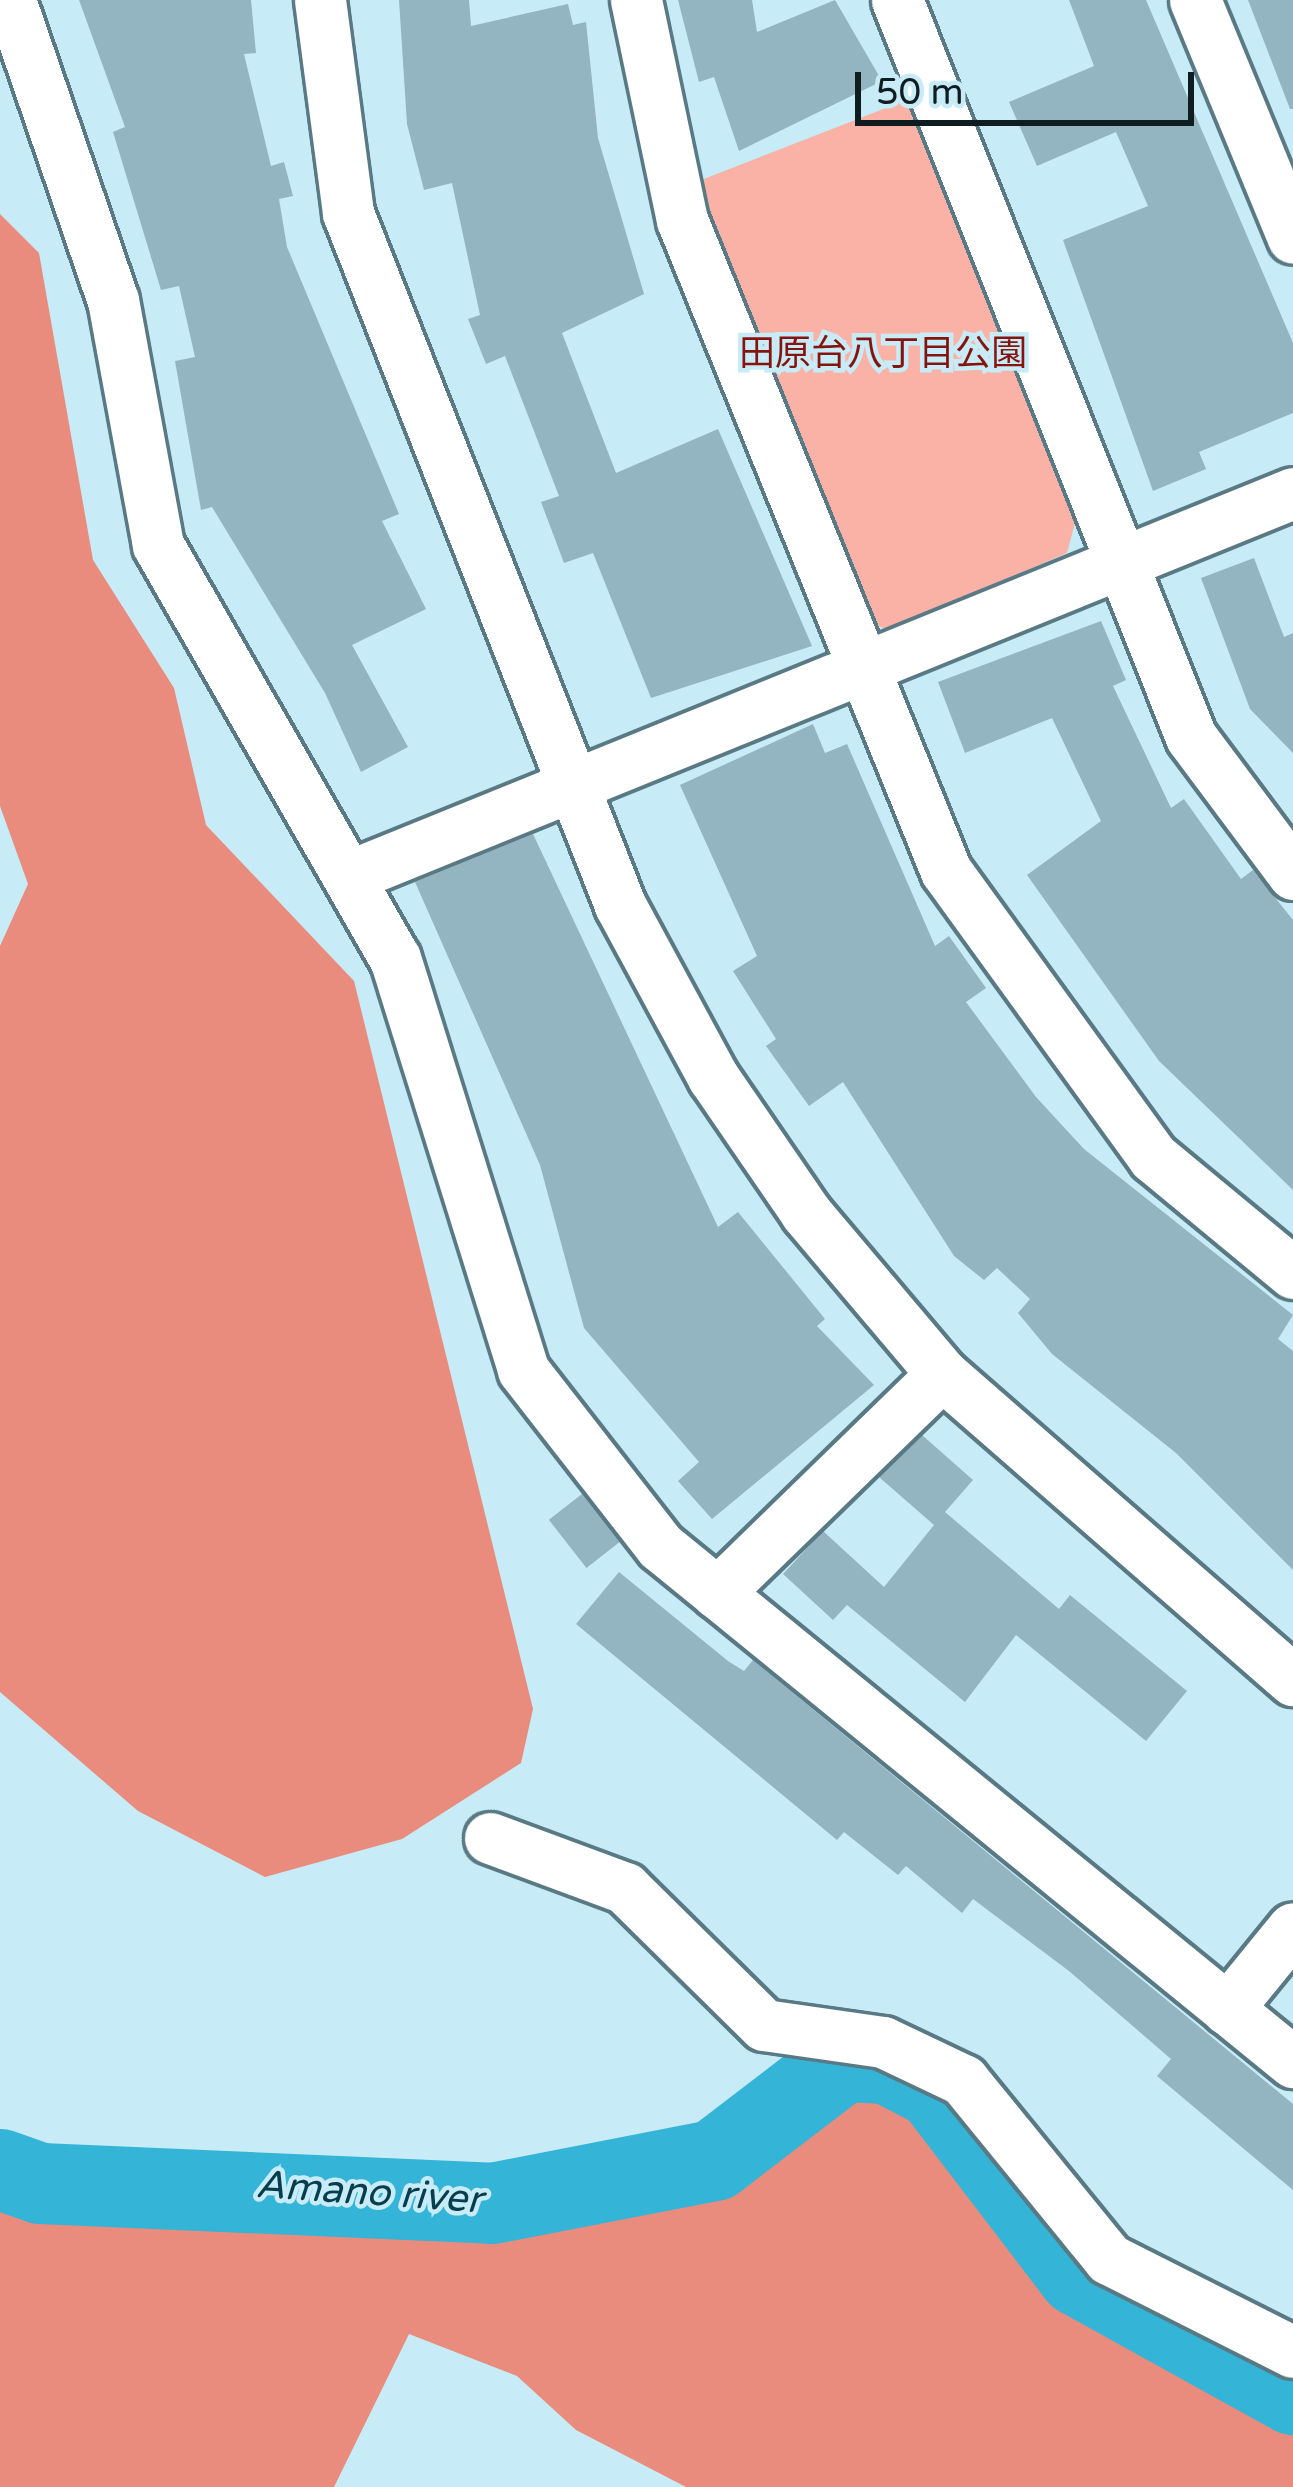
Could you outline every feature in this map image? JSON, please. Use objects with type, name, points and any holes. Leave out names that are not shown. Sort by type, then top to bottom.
[{"type":"street","points":[[10,0],[113,300],[158,545],[352,875],[394,958],[523,1370],[660,1546],[1293,2062]]},
{"type":"street","points":[[320,0],[348,213],[620,904],[713,1077],[819,1230],[942,1374],[1293,1680]]},
{"type":"street","points":[[636,0],[682,220],[946,871],[1154,1157],[1293,1273]]},
{"type":"street","points":[[897,0],[1191,737],[1293,874]]},
{"type":"street","points":[[1195,0],[1293,238]]},
{"type":"street","points":[[352,875],[1293,493]]},
{"type":"street","points":[[717,1593],[942,1374]]},
{"type":"street","points":[[490,1838],[625,1888],[764,2025],[884,2042],[963,2080],[1109,2260],[1293,2352]]},
{"type":"street","points":[[1227,2008],[1293,1928]]},
{"type":"green space","name":"田原台八丁目公園","points":[[909,99],[1075,523],[1067,553],[888,629],[862,622],[691,184]]},
{"type":"shaded area","points":[[0,214],[39,253],[93,560],[174,688],[206,825],[354,981],[533,1709],[521,1763],[402,1839],[265,1877],[138,1811],[0,1692],[0,946],[28,884],[0,806]]},
{"type":"shaded area","points":[[889,2077],[1080,2299],[1293,2423],[1293,2487],[686,2487],[576,2430],[517,2376],[409,2334],[334,2487],[0,2487],[0,2160],[173,2174],[396,2232],[532,2225],[758,2163],[828,2084]]},
{"type":"building","points":[[79,0],[251,0],[256,53],[244,54],[271,166],[284,162],[293,196],[279,199],[287,247],[399,514],[382,521],[426,609],[352,645],[408,747],[361,772],[325,693],[212,507],[201,510],[175,361],[195,357],[179,286],[161,290],[113,132],[125,127]]},
{"type":"building","points":[[399,0],[469,0],[471,26],[568,4],[573,25],[586,22],[598,138],[644,294],[562,333],[616,473],[718,429],[812,646],[651,698],[593,553],[564,563],[541,502],[559,496],[505,356],[486,364],[468,319],[480,315],[452,183],[424,190],[407,124]]},
{"type":"building","points":[[678,0],[752,0],[757,32],[835,0],[882,81],[739,151],[714,77],[699,82]]},
{"type":"building","points":[[1069,0],[1146,0],[1293,343],[1293,413],[1199,452],[1206,469],[1153,491],[1063,240],[1148,206],[1116,132],[1037,166],[1009,102],[1094,66]]},
{"type":"building","points":[[1248,0],[1293,0],[1293,109],[1290,109]]},
{"type":"building","points":[[1254,558],[1284,637],[1293,633],[1293,753],[1250,709],[1201,578]]},
{"type":"building","points":[[1101,621],[1126,680],[1113,686],[1171,808],[1184,799],[1241,879],[1253,870],[1293,920],[1293,1190],[1159,1061],[1027,875],[1101,821],[1052,718],[965,753],[938,682]]},
{"type":"building","points":[[813,724],[825,753],[847,744],[935,946],[949,936],[986,988],[966,1002],[1036,1097],[1084,1149],[1293,1315],[1278,1339],[1293,1351],[1293,1570],[1176,1453],[1052,1354],[1018,1313],[1030,1299],[997,1268],[984,1280],[954,1256],[843,1082],[809,1106],[766,1046],[776,1039],[733,971],[757,956],[680,785]]},
{"type":"building","points":[[533,834],[718,1227],[738,1212],[825,1319],[817,1326],[874,1385],[712,1519],[678,1481],[699,1462],[584,1328],[540,1165],[415,882]]},
{"type":"building","points":[[922,1435],[973,1480],[945,1512],[1059,1609],[1070,1595],[1187,1691],[1146,1741],[1016,1635],[965,1702],[847,1605],[833,1620],[783,1574],[823,1531],[884,1587],[934,1525],[879,1477]]},
{"type":"building","points":[[582,1494],[620,1542],[586,1568],[549,1520]]},
{"type":"building","points":[[619,1572],[728,1661],[744,1671],[753,1660],[1293,2104],[1293,2190],[1157,2076],[1171,2059],[1069,1971],[973,1899],[962,1913],[906,1866],[898,1875],[844,1832],[837,1840],[576,1624]]},
{"type":"waterway","name":"Amano river","points":[[0,2169],[40,2183],[492,2203],[714,2160],[843,2061],[887,2063],[935,2088],[1078,2275],[1293,2394]]}]
